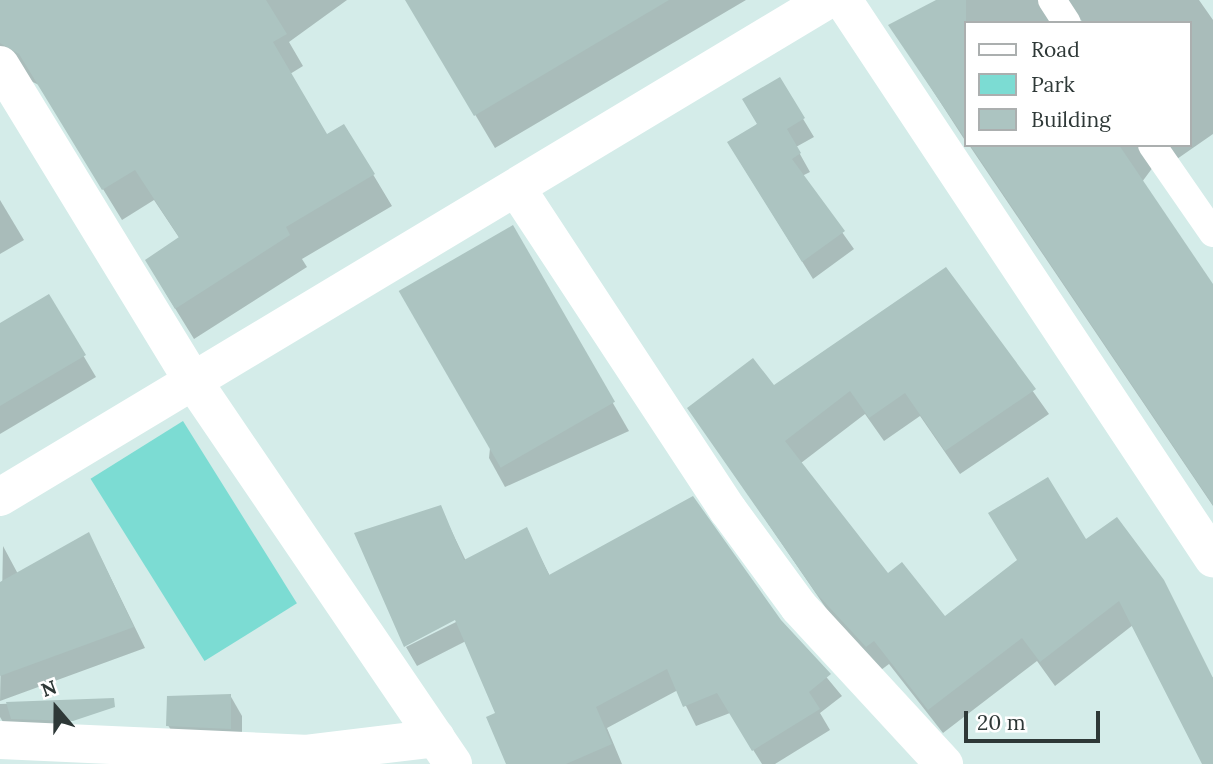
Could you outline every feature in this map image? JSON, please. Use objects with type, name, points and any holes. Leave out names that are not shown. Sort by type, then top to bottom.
[{"type":"street","points":[[0,497],[195,384],[827,0]]},
{"type":"street","points":[[843,0],[1213,558]]},
{"type":"street","points":[[0,65],[195,384],[445,751]]},
{"type":"street","points":[[517,189],[728,510],[799,607],[944,764]]},
{"type":"street","points":[[0,740],[304,754],[445,751]]},
{"type":"lane","points":[[1052,0],[1066,21]]},
{"type":"lane","points":[[1153,147],[1213,233]]},
{"type":"green space","points":[[183,421],[297,603],[204,661],[91,479]]},
{"type":"building","points":[[0,0],[266,0],[287,34],[273,42],[327,134],[344,124],[375,174],[286,227],[290,235],[175,309],[145,260],[179,237],[135,170],[102,190],[19,54],[0,43]]},
{"type":"building","points":[[405,0],[669,0],[474,116]]},
{"type":"building","points":[[936,0],[966,0],[964,137],[888,25]]},
{"type":"building","points":[[780,77],[805,118],[787,129],[801,153],[792,159],[845,231],[802,262],[727,142],[757,124],[742,99]]},
{"type":"building","points":[[971,147],[1120,147],[1213,284],[1213,505]]},
{"type":"building","points":[[513,225],[615,402],[501,468],[399,291]]},
{"type":"building","points":[[946,267],[1036,389],[945,451],[905,393],[869,418],[850,391],[785,441],[888,573],[902,562],[945,616],[1017,560],[988,513],[1048,477],[1086,539],[1117,517],[1164,580],[1213,678],[1213,764],[1202,764],[1119,601],[1040,662],[1022,638],[928,710],[874,641],[866,647],[816,593],[687,408],[753,358],[774,385]]},
{"type":"building","points":[[49,294],[86,355],[0,406],[0,323]]},
{"type":"building","points":[[693,496],[781,620],[831,674],[809,692],[820,709],[752,751],[717,693],[683,707],[667,669],[596,707],[612,744],[566,764],[506,764],[486,717],[495,713],[455,620],[404,647],[354,533],[441,505],[464,560],[527,527],[549,575]]},
{"type":"building","points":[[89,532],[134,627],[0,676],[0,582]]},
{"type":"building","points":[[231,694],[231,729],[166,726],[167,696]]},
{"type":"building","points":[[114,698],[115,707],[73,721],[11,719],[6,702]]}]
